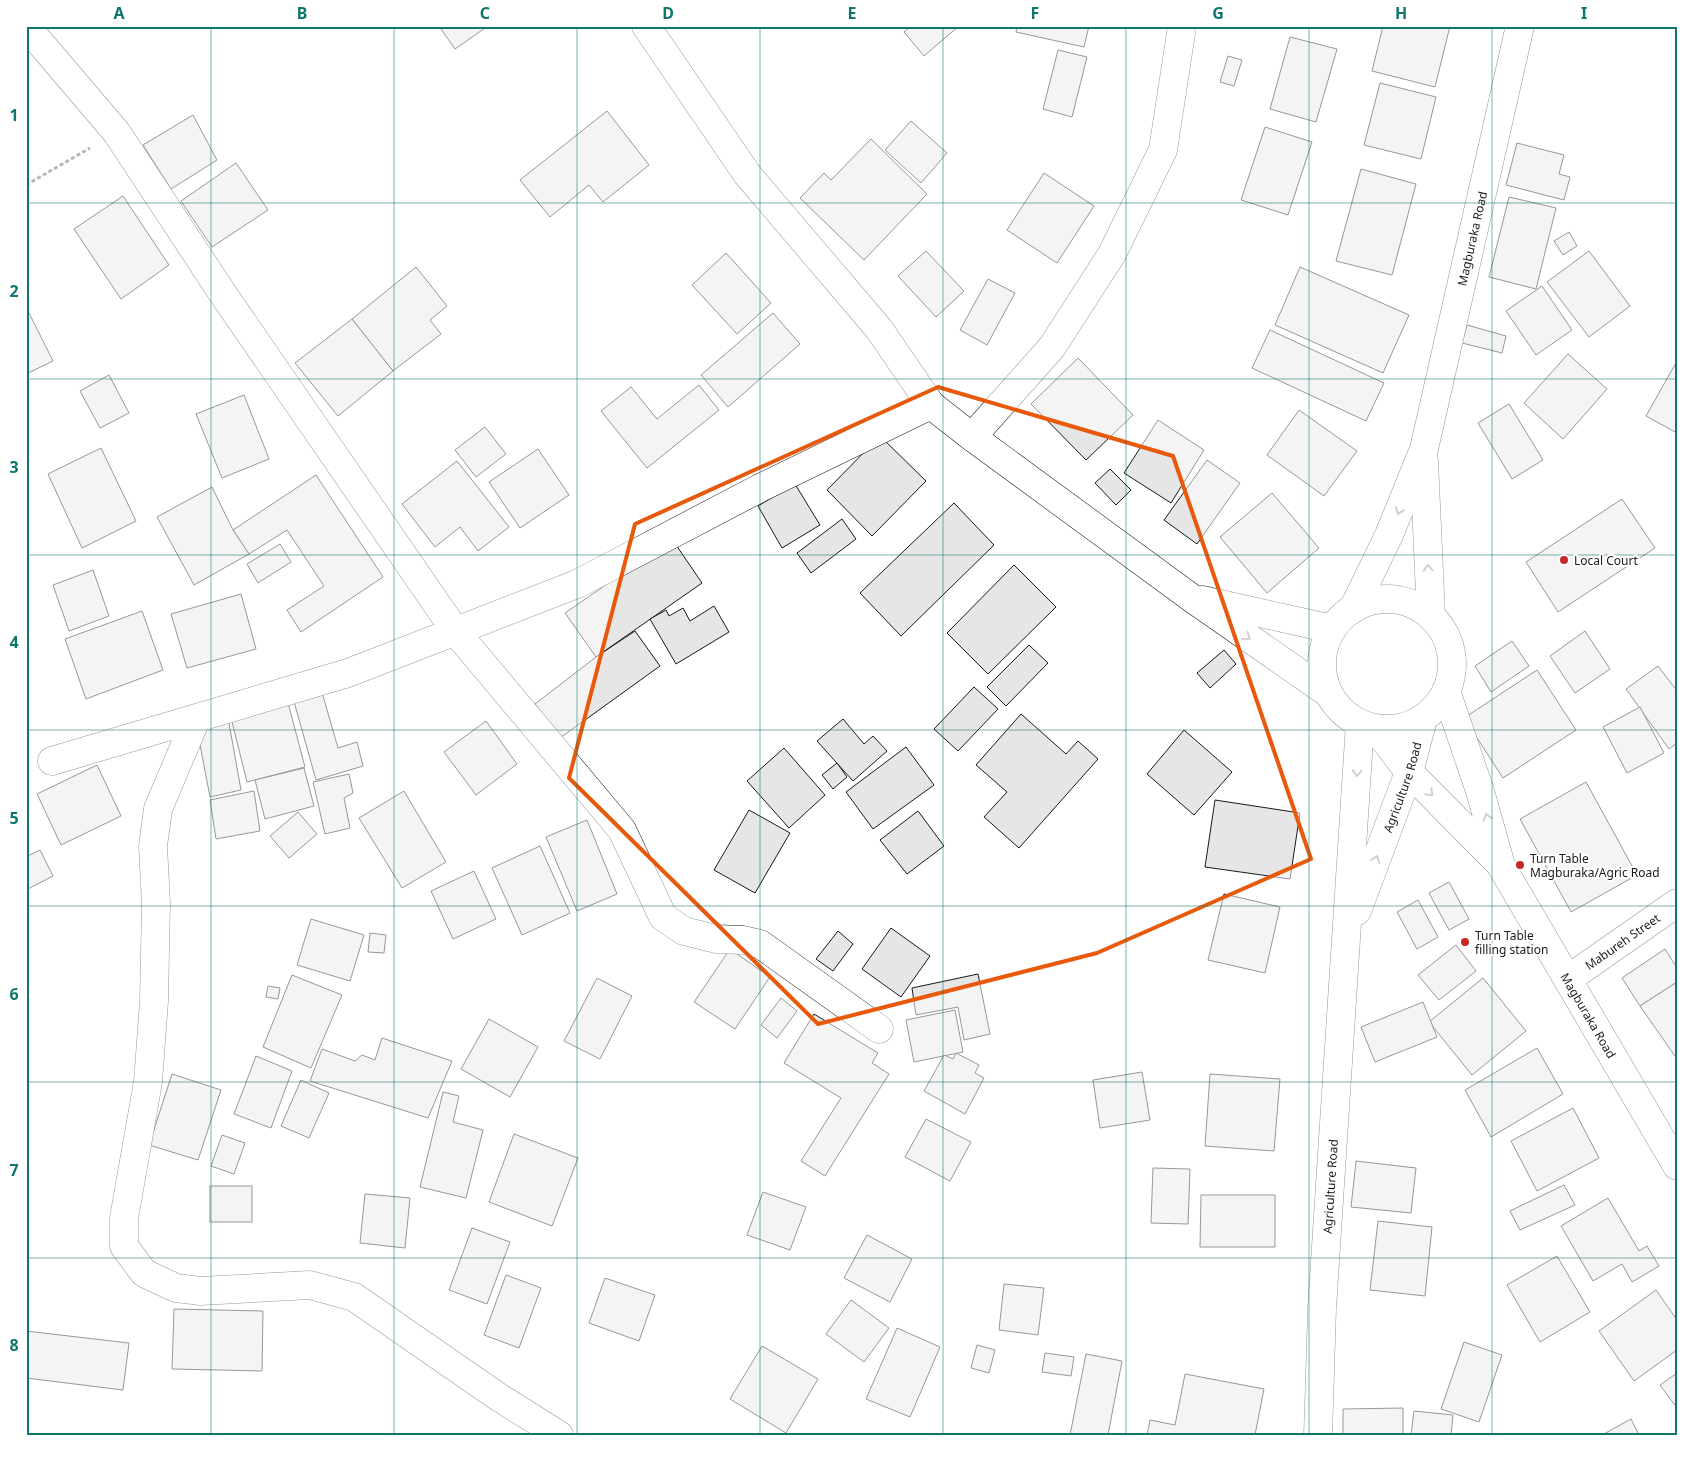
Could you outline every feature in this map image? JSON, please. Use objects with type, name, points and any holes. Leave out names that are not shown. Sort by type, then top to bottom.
[{"type":"street","points":[[26,26],[117,133],[246,326],[456,632],[622,830],[663,917],[684,931],[716,938],[743,940],[760,944],[880,1029]]},
{"type":"street","points":[[646,26],[747,174],[878,329],[931,405],[1193,599],[1328,693]]},
{"type":"street","name":"Magburaka Road","points":[[1353,609],[1390,535],[1424,449],[1520,26]]},
{"type":"street","points":[[972,437],[1052,347],[1112,254],[1163,150],[1181,33]]},
{"type":"street","points":[[52,761],[348,673],[577,584],[760,488],[931,405]]},
{"type":"street","name":"Magburaka Road","points":[[1424,449],[1426,544],[1431,616]]},
{"type":"street","points":[[1193,599],[1332,629]]},
{"type":"street","points":[[1393,599],[1414,605],[1431,616],[1444,632],[1451,651],[1452,671],[1446,691],[1436,706],[1423,719],[1400,728],[1368,726],[1336,706],[1328,693],[1322,672],[1324,649],[1332,629],[1341,618],[1353,609],[1372,601],[1393,599]]},
{"type":"street","name":"Magburaka Road","points":[[1446,691],[1480,791],[1500,864]]},
{"type":"street","points":[[196,719],[158,809],[152,846],[156,904],[153,1010],[148,1082],[124,1218],[124,1246],[144,1273],[176,1288],[201,1291],[310,1285],[354,1297],[497,1396],[559,1435]]},
{"type":"street","name":"Agriculture Road","points":[[1348,938],[1409,772],[1423,719]]},
{"type":"street","name":"Magburaka Road","points":[[1368,726],[1409,772],[1500,864],[1677,1166]]},
{"type":"street","name":"Agriculture Road","points":[[1318,1435],[1322,1308],[1348,938],[1368,726]]},
{"type":"street","name":"Mabureh Street","points":[[1568,979],[1677,903]]},
{"type":"path","points":[[26,185],[117,133]]},
{"type":"highlighted area","points":[[938,387],[1173,456],[1311,859],[1097,953],[818,1024],[569,778],[635,524]]},
{"type":"building","points":[[439,26],[488,26],[455,49]]},
{"type":"building","points":[[911,26],[959,26],[924,56],[904,32]]},
{"type":"building","points":[[1017,26],[1089,26],[1084,47],[1016,32]]},
{"type":"building","points":[[1383,26],[1450,26],[1435,87],[1372,71]]},
{"type":"building","points":[[1290,37],[1337,49],[1316,122],[1270,109]]},
{"type":"building","points":[[1058,50],[1087,57],[1072,117],[1043,109]]},
{"type":"building","points":[[1228,56],[1242,60],[1234,86],[1220,82]]},
{"type":"building","points":[[1380,83],[1436,97],[1421,159],[1364,145]]},
{"type":"building","points":[[607,111],[649,165],[603,202],[589,185],[550,217],[520,180]]},
{"type":"building","points":[[193,115],[217,160],[171,189],[143,145]]},
{"type":"building","points":[[911,121],[947,153],[921,183],[885,150]]},
{"type":"building","points":[[1265,127],[1312,142],[1288,215],[1241,200]]},
{"type":"building","points":[[871,139],[927,194],[864,260],[800,198],[824,173],[831,180]]},
{"type":"building","points":[[1517,143],[1564,155],[1559,174],[1570,177],[1564,200],[1506,185]]},
{"type":"building","points":[[236,163],[268,210],[212,247],[181,201]]},
{"type":"building","points":[[1361,169],[1416,184],[1392,275],[1336,261]]},
{"type":"building","points":[[1044,173],[1094,206],[1057,263],[1007,230]]},
{"type":"building","points":[[123,196],[169,265],[121,299],[74,229]]},
{"type":"building","points":[[1509,197],[1556,208],[1536,289],[1489,277]]},
{"type":"building","points":[[1569,232],[1577,246],[1563,255],[1554,241]]},
{"type":"building","points":[[926,251],[964,291],[936,317],[898,276]]},
{"type":"building","points":[[1589,251],[1630,306],[1589,337],[1547,282]]},
{"type":"building","points":[[726,253],[771,303],[737,334],[692,285]]},
{"type":"building","points":[[416,267],[447,306],[430,320],[441,334],[393,371],[352,319]]},
{"type":"building","points":[[1300,267],[1409,315],[1383,373],[1275,325]]},
{"type":"building","points":[[988,279],[1015,293],[987,345],[960,330]]},
{"type":"building","points":[[1542,286],[1572,330],[1536,355],[1506,311]]},
{"type":"building","points":[[26,307],[53,361],[26,374]]},
{"type":"building","points":[[773,313],[800,344],[728,407],[701,375]]},
{"type":"building","points":[[352,319],[393,371],[338,416],[295,363]]},
{"type":"building","points":[[1467,325],[1506,336],[1502,353],[1462,343]]},
{"type":"building","points":[[1270,330],[1384,383],[1366,421],[1252,368]]},
{"type":"building","points":[[1568,354],[1607,389],[1563,439],[1524,403]]},
{"type":"building","points":[[1078,358],[1133,415],[1086,460],[1031,404]]},
{"type":"building","points":[[1677,361],[1677,433],[1646,416]]},
{"type":"building","points":[[109,375],[129,413],[100,428],[80,391]]},
{"type":"building","points":[[699,385],[719,410],[647,468],[601,411],[631,387],[657,419]]},
{"type":"building","points":[[244,395],[269,459],[222,478],[196,414]]},
{"type":"building","points":[[1509,404],[1543,460],[1512,479],[1478,423]]},
{"type":"building","points":[[1299,410],[1357,451],[1324,496],[1267,455]]},
{"type":"building","points":[[1158,420],[1204,450],[1171,503],[1124,473]]},
{"type":"building","points":[[485,427],[506,454],[476,477],[455,450]]},
{"type":"building","points":[[880,436],[926,481],[872,536],[827,490]]},
{"type":"building","points":[[101,448],[136,521],[82,548],[48,474]]},
{"type":"building","points":[[538,449],[569,495],[520,528],[489,482]]},
{"type":"building","points":[[1207,460],[1240,483],[1197,544],[1164,520]]},
{"type":"building","points":[[457,461],[509,527],[478,551],[460,527],[435,547],[402,504]]},
{"type":"building","points":[[1110,469],[1131,490],[1116,505],[1095,483]]},
{"type":"building","points":[[316,475],[383,577],[301,632],[287,610],[324,586],[287,530],[249,554],[233,530]]},
{"type":"building","points":[[795,484],[820,525],[782,548],[758,506]]},
{"type":"building","points":[[212,487],[233,530],[249,554],[194,585],[157,517]]},
{"type":"building","points":[[1272,493],[1319,548],[1267,593],[1220,537]]},
{"type":"building","points":[[1622,499],[1655,548],[1558,612],[1526,562]]},
{"type":"building","points":[[954,503],[994,545],[901,636],[860,593]]},
{"type":"building","points":[[842,519],[856,539],[811,573],[797,553]]},
{"type":"building","points":[[672,539],[702,583],[596,657],[565,613]]},
{"type":"building","points":[[280,544],[291,562],[258,583],[247,564]]},
{"type":"building","points":[[1014,565],[1056,607],[988,674],[947,633]]},
{"type":"building","points":[[93,570],[109,616],[69,631],[53,585]]},
{"type":"building","points":[[241,594],[256,649],[187,668],[171,614]]},
{"type":"building","points":[[714,606],[729,632],[676,664],[650,619],[666,610],[669,616],[683,608],[690,621]]},
{"type":"building","points":[[142,611],[163,670],[86,699],[65,639]]},
{"type":"building","points":[[635,631],[660,666],[560,738],[535,704],[596,657]]},
{"type":"building","points":[[1585,631],[1610,669],[1575,693],[1550,656]]},
{"type":"building","points":[[1512,641],[1529,666],[1491,692],[1475,666]]},
{"type":"building","points":[[1029,645],[1048,663],[1006,706],[987,687]]},
{"type":"building","points":[[1224,650],[1236,664],[1210,688],[1197,673]]},
{"type":"building","points":[[1658,666],[1677,691],[1677,743],[1669,749],[1626,689]]},
{"type":"building","points":[[1537,670],[1576,730],[1503,778],[1464,718]]},
{"type":"building","points":[[974,687],[998,709],[958,751],[934,729]]},
{"type":"building","points":[[321,689],[338,748],[357,742],[363,766],[316,780],[293,698]]},
{"type":"building","points":[[287,699],[305,767],[247,782],[230,714]]},
{"type":"building","points":[[1640,707],[1664,753],[1627,773],[1603,727]]},
{"type":"building","points":[[1021,714],[1066,754],[1078,741],[1098,759],[1019,848],[984,817],[1007,792],[976,765]]},
{"type":"building","points":[[843,719],[864,744],[873,736],[887,751],[853,781],[817,741]]},
{"type":"building","points":[[486,721],[517,764],[476,795],[444,752]]},
{"type":"building","points":[[229,723],[241,790],[210,797],[197,729]]},
{"type":"building","points":[[1184,730],[1232,772],[1194,815],[1147,774]]},
{"type":"building","points":[[906,747],[934,785],[873,829],[846,792]]},
{"type":"building","points":[[784,748],[825,795],[789,828],[747,781]]},
{"type":"building","points":[[837,763],[847,777],[833,789],[822,775]]},
{"type":"building","points":[[97,765],[121,816],[61,845],[37,794]]},
{"type":"building","points":[[304,768],[314,806],[265,819],[255,780]]},
{"type":"building","points":[[349,774],[353,793],[344,798],[350,828],[325,834],[313,782]]},
{"type":"building","points":[[1586,782],[1637,875],[1571,912],[1520,819]]},
{"type":"building","points":[[254,791],[260,831],[216,839],[210,800]]},
{"type":"building","points":[[404,791],[446,862],[402,888],[359,818]]},
{"type":"building","points":[[1215,800],[1300,813],[1290,879],[1205,867]]},
{"type":"building","points":[[749,810],[790,833],[755,893],[714,870]]},
{"type":"building","points":[[918,811],[944,846],[907,874],[880,840]]},
{"type":"building","points":[[298,812],[317,834],[289,858],[270,836]]},
{"type":"building","points":[[587,820],[617,894],[577,911],[546,837]]},
{"type":"building","points":[[540,846],[570,913],[522,935],[492,868]]},
{"type":"building","points":[[40,850],[53,876],[26,890],[26,857]]},
{"type":"building","points":[[474,871],[496,919],[453,939],[431,891]]},
{"type":"building","points":[[1449,882],[1469,919],[1449,930],[1429,893]]},
{"type":"building","points":[[1224,894],[1280,907],[1265,973],[1208,960]]},
{"type":"building","points":[[1418,900],[1438,937],[1417,949],[1397,912]]},
{"type":"building","points":[[311,919],[364,935],[350,981],[297,965]]},
{"type":"building","points":[[891,928],[930,956],[901,997],[862,969]]},
{"type":"building","points":[[838,931],[853,944],[833,971],[816,959]]},
{"type":"building","points":[[370,933],[386,935],[384,953],[368,952]]},
{"type":"building","points":[[1456,945],[1476,971],[1439,1000],[1418,975]]},
{"type":"building","points":[[730,949],[770,977],[735,1029],[694,1002]]},
{"type":"building","points":[[1665,949],[1677,968],[1677,982],[1640,1006],[1622,978]]},
{"type":"building","points":[[978,974],[990,1034],[964,1040],[958,1007],[916,1015],[912,988]]},
{"type":"building","points":[[292,975],[342,995],[311,1068],[263,1047]]},
{"type":"building","points":[[597,978],[632,996],[600,1059],[564,1041]]},
{"type":"building","points":[[1483,978],[1526,1031],[1472,1075],[1429,1022]]},
{"type":"building","points":[[1677,982],[1677,1059],[1640,1006]]},
{"type":"building","points":[[268,986],[280,988],[278,999],[266,997]]},
{"type":"building","points":[[781,998],[797,1011],[777,1038],[761,1025]]},
{"type":"building","points":[[1423,1002],[1437,1037],[1375,1062],[1361,1027]]},
{"type":"building","points":[[955,1010],[963,1052],[914,1062],[906,1020]]},
{"type":"building","points":[[814,1014],[878,1053],[872,1063],[889,1074],[825,1176],[801,1161],[841,1098],[784,1063]]},
{"type":"building","points":[[489,1019],[538,1047],[510,1097],[461,1069]]},
{"type":"building","points":[[382,1038],[452,1061],[428,1118],[310,1081],[322,1049],[355,1061],[362,1055],[375,1060]]},
{"type":"building","points":[[1537,1048],[1563,1094],[1491,1137],[1465,1090]]},
{"type":"building","points":[[956,1053],[979,1065],[975,1073],[984,1078],[965,1114],[924,1091],[944,1055],[953,1059]]},
{"type":"building","points":[[256,1056],[292,1071],[271,1128],[234,1114]]},
{"type":"building","points":[[1142,1072],[1150,1120],[1100,1128],[1093,1080]]},
{"type":"building","points":[[172,1074],[221,1090],[198,1160],[149,1145]]},
{"type":"building","points":[[1210,1074],[1280,1079],[1274,1151],[1205,1146]]},
{"type":"building","points":[[301,1080],[329,1093],[309,1138],[281,1126]]},
{"type":"building","points":[[443,1092],[459,1096],[453,1122],[483,1130],[466,1198],[420,1187]]},
{"type":"building","points":[[1573,1108],[1599,1158],[1537,1191],[1511,1141]]},
{"type":"building","points":[[926,1119],[971,1142],[950,1181],[905,1157]]},
{"type":"building","points":[[514,1134],[578,1158],[552,1226],[489,1202]]},
{"type":"building","points":[[222,1135],[245,1143],[234,1174],[211,1166]]},
{"type":"building","points":[[1356,1161],[1416,1168],[1411,1213],[1351,1207]]},
{"type":"building","points":[[1153,1168],[1190,1169],[1188,1224],[1151,1223]]},
{"type":"building","points":[[1564,1185],[1575,1205],[1520,1230],[1510,1211]]},
{"type":"building","points":[[210,1186],[252,1186],[252,1222],[210,1222]]},
{"type":"building","points":[[763,1192],[806,1207],[790,1250],[747,1235]]},
{"type":"building","points":[[365,1194],[410,1198],[405,1248],[360,1243]]},
{"type":"building","points":[[1201,1195],[1275,1195],[1275,1247],[1200,1247]]},
{"type":"building","points":[[1608,1198],[1639,1251],[1647,1246],[1659,1266],[1632,1282],[1622,1264],[1593,1281],[1561,1226]]},
{"type":"building","points":[[1378,1221],[1432,1227],[1425,1296],[1370,1290]]},
{"type":"building","points":[[472,1228],[510,1242],[487,1304],[449,1290]]},
{"type":"building","points":[[867,1235],[912,1259],[890,1302],[844,1278]]},
{"type":"building","points":[[1557,1256],[1590,1312],[1540,1342],[1507,1285]]},
{"type":"building","points":[[506,1275],[541,1288],[519,1348],[484,1335]]},
{"type":"building","points":[[605,1278],[655,1295],[639,1341],[589,1323]]},
{"type":"building","points":[[1004,1284],[1044,1288],[1038,1335],[999,1330]]},
{"type":"building","points":[[1656,1290],[1677,1320],[1677,1350],[1634,1381],[1599,1331]]},
{"type":"building","points":[[851,1300],[889,1328],[864,1362],[826,1334]]},
{"type":"building","points":[[174,1309],[263,1311],[262,1371],[172,1369]]},
{"type":"building","points":[[897,1328],[940,1347],[910,1417],[866,1399]]},
{"type":"building","points":[[26,1331],[129,1343],[123,1390],[26,1378]]},
{"type":"building","points":[[1464,1342],[1502,1355],[1479,1422],[1441,1409]]},
{"type":"building","points":[[977,1345],[995,1350],[989,1373],[971,1368]]},
{"type":"building","points":[[762,1346],[818,1379],[786,1433],[730,1399]]},
{"type":"building","points":[[1045,1353],[1074,1357],[1071,1376],[1042,1372]]},
{"type":"building","points":[[1086,1354],[1122,1361],[1108,1435],[1070,1435]]},
{"type":"building","points":[[1677,1373],[1677,1408],[1660,1385]]},
{"type":"building","points":[[1185,1374],[1264,1389],[1255,1435],[1147,1435],[1150,1420],[1175,1425]]},
{"type":"building","points":[[1403,1408],[1403,1435],[1343,1435],[1343,1409]]},
{"type":"building","points":[[1414,1411],[1453,1415],[1451,1435],[1411,1435]]},
{"type":"building","points":[[1631,1419],[1639,1435],[1602,1435]]},
{"type":"place","name":"Local Court","points":[[1564,560]]},
{"type":"place","name":"Turn Table Magburaka/Agric Road","points":[[1520,865]]},
{"type":"place","name":"Turn Table filling station","points":[[1465,942]]}]
